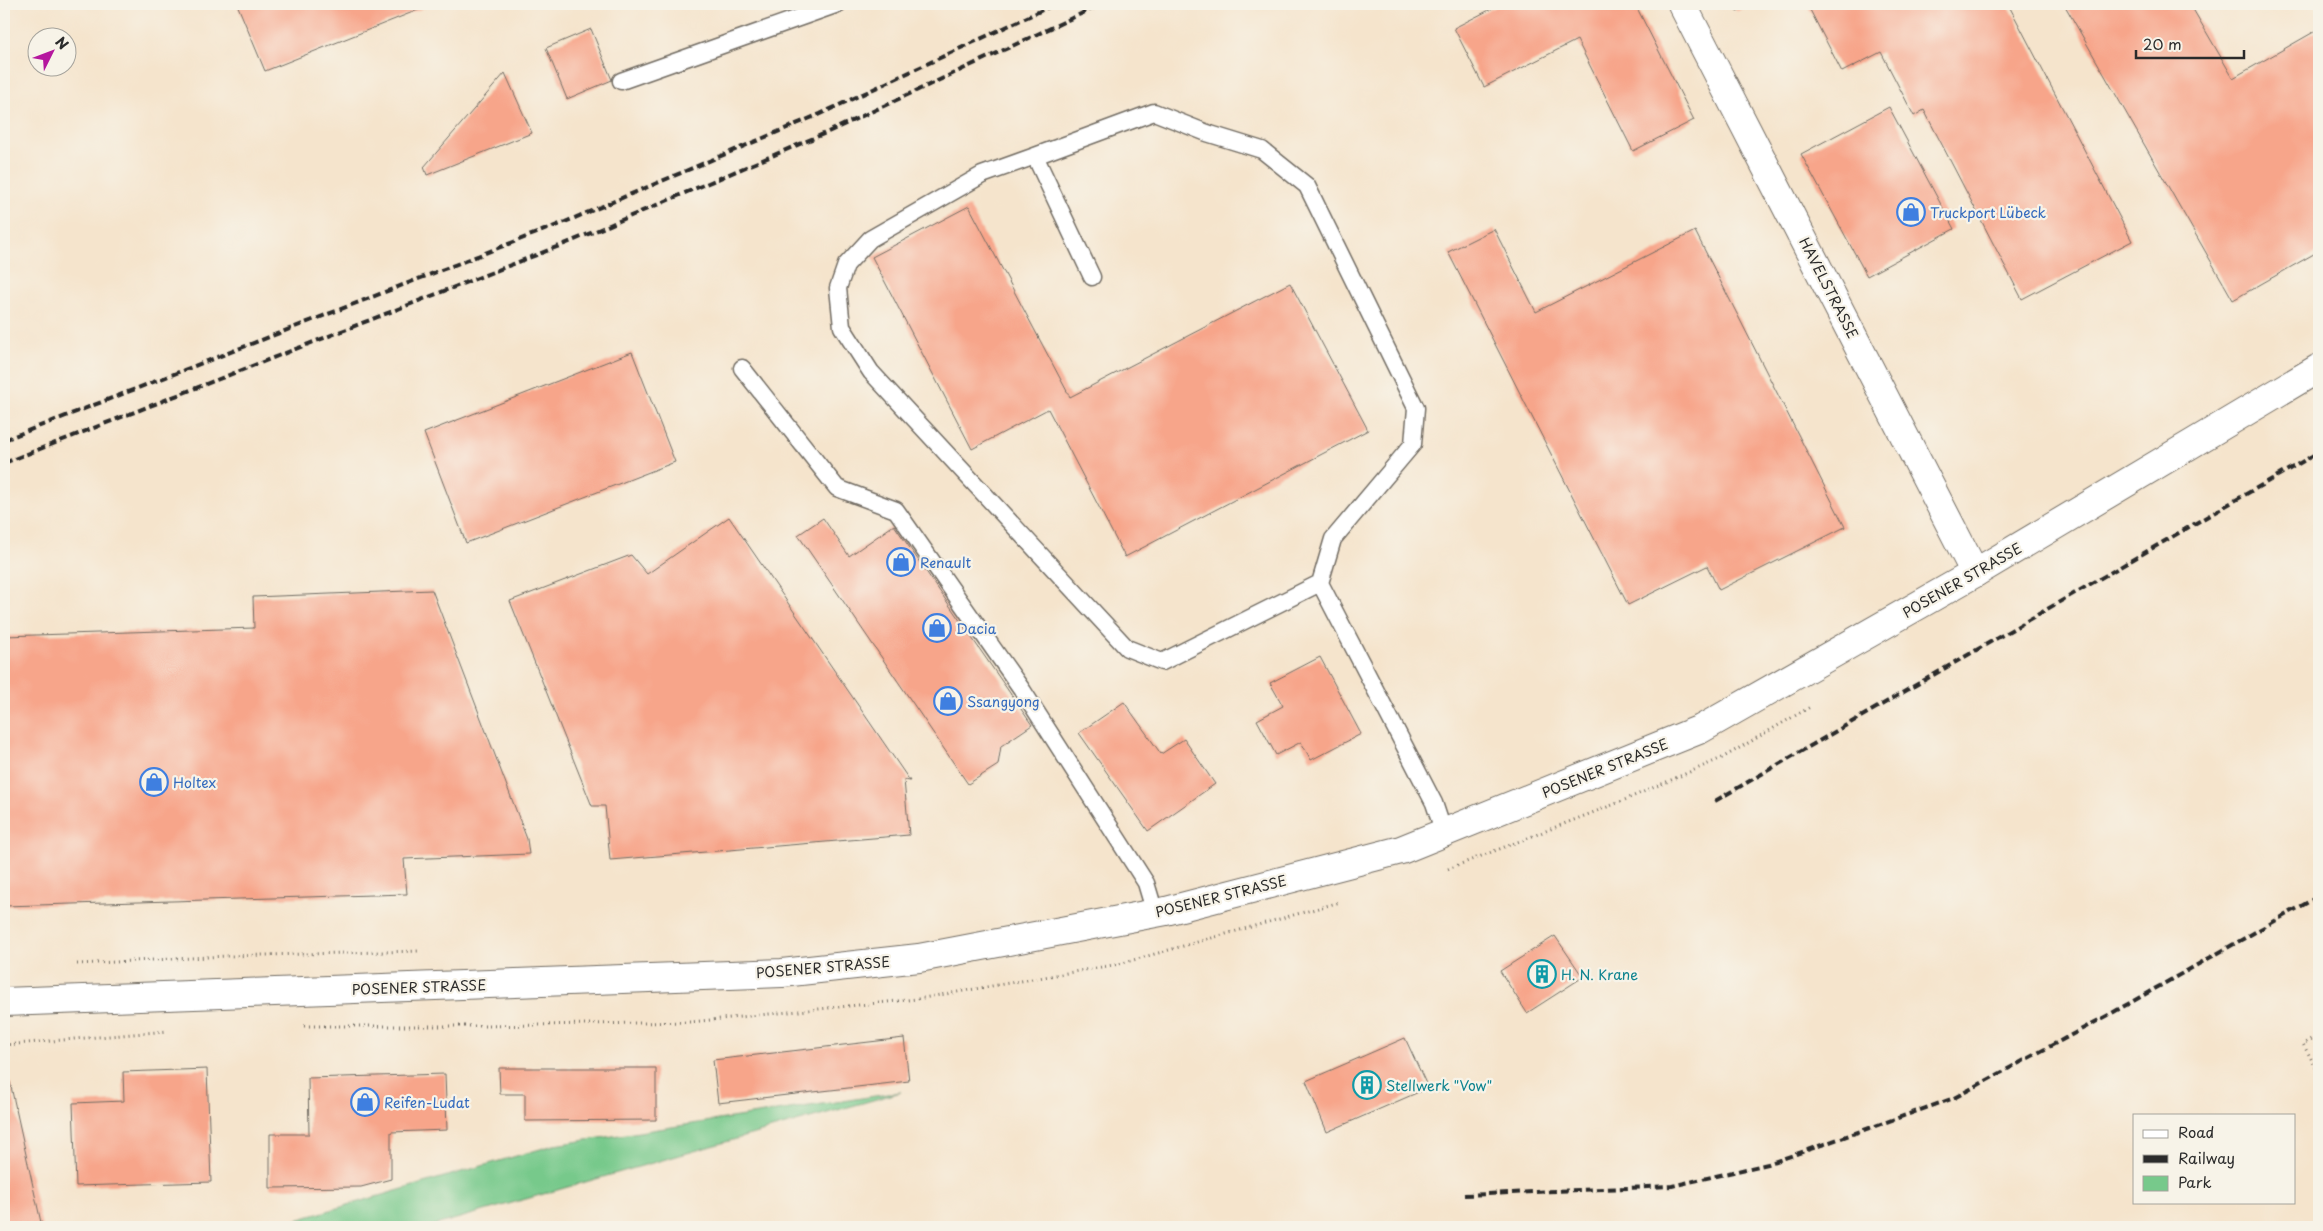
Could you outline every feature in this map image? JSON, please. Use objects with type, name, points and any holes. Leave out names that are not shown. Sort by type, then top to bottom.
[{"type":"street","name":"HAVELSTRASSE","points":[[1682,4],[1975,573]]},
{"type":"street","name":"POSENER STRASSE","points":[[4,1002],[782,973],[919,958],[1155,913],[1400,850],[1701,729],[1975,573],[2319,368]]},
{"type":"lane","points":[[622,82],[838,4]]},
{"type":"lane","points":[[1320,583],[1162,662],[1127,648],[871,372],[842,327],[838,288],[846,264],[870,239],[982,175],[1154,112],[1207,133],[1262,150],[1307,186],[1416,408],[1413,444],[1333,540],[1320,583],[1434,803],[1444,833]]},
{"type":"lane","points":[[1035,156],[1092,277]]},
{"type":"lane","points":[[742,368],[837,488],[896,510],[1023,691],[1146,883],[1155,913]]},
{"type":"path","points":[[72,964],[228,956],[424,951]]},
{"type":"path","points":[[2319,1034],[2303,1044],[2319,1073]]},
{"type":"green space","points":[[901,1092],[428,1227],[261,1227],[279,1225],[554,1145]]},
{"type":"building","points":[[237,4],[433,4],[265,71]]},
{"type":"building","points":[[1501,4],[1635,4],[1694,120],[1633,151],[1577,40],[1484,87],[1454,28]]},
{"type":"building","points":[[1733,4],[1751,4],[1737,11]]},
{"type":"building","points":[[1807,4],[2008,4],[2132,241],[2022,299],[1924,110],[1914,116],[1881,52],[1842,72]]},
{"type":"building","points":[[2064,4],[2190,4],[2233,78],[2319,29],[2319,251],[2233,300]]},
{"type":"building","points":[[591,29],[612,80],[567,99],[546,48]]},
{"type":"building","points":[[505,73],[532,133],[427,175],[424,167]]},
{"type":"building","points":[[1889,107],[1954,229],[1867,276],[1801,154]]},
{"type":"building","points":[[969,206],[1070,397],[1290,283],[1368,430],[1125,557],[1048,409],[972,449],[872,257]]},
{"type":"building","points":[[1494,229],[1536,312],[1695,231],[1845,527],[1719,590],[1707,566],[1628,605],[1448,252]]},
{"type":"building","points":[[632,352],[675,462],[466,543],[424,433]]},
{"type":"building","points":[[729,517],[910,781],[904,780],[909,835],[610,860],[605,806],[592,806],[510,601],[631,555],[647,574]]},
{"type":"building","points":[[823,518],[849,556],[894,525],[1032,725],[1001,746],[998,765],[968,784],[798,535]]},
{"type":"building","points":[[432,590],[527,839],[529,854],[404,859],[407,894],[4,906],[4,636],[254,628],[253,597]]},
{"type":"building","points":[[1320,657],[1361,734],[1311,760],[1301,742],[1276,755],[1257,720],[1283,706],[1270,683]]},
{"type":"building","points":[[1124,702],[1161,754],[1184,739],[1215,784],[1148,831],[1079,733]]},
{"type":"building","name":"H. N. Krane","points":[[1555,936],[1583,977],[1527,1013],[1500,971]]},
{"type":"building","points":[[904,1038],[909,1081],[718,1103],[713,1060]]},
{"type":"building","name":"Stellwerk \"Vow\"","points":[[1405,1038],[1428,1088],[1327,1132],[1306,1081]]},
{"type":"building","points":[[499,1068],[656,1068],[656,1120],[525,1121],[525,1094],[500,1094]]},
{"type":"building","points":[[207,1069],[211,1182],[76,1186],[73,1103],[124,1101],[123,1072]]},
{"type":"building","points":[[445,1074],[447,1130],[391,1132],[391,1179],[361,1187],[270,1188],[270,1134],[309,1134],[308,1078]]},
{"type":"building","points":[[10,1082],[42,1227],[4,1227],[4,1084]]},
{"type":"railway","points":[[4,440],[565,222],[820,114],[1055,4]]},
{"type":"railway","points":[[4,463],[572,241],[828,132],[1102,4]]},
{"type":"railway","points":[[1715,801],[2319,452]]},
{"type":"railway","points":[[1464,1195],[1672,1186],[1768,1164],[1954,1098],[2112,1013],[2319,896]]},
{"type":"place","name":"Truckport Lübeck","points":[[1911,212]]},
{"type":"place","name":"Renault","points":[[901,562]]},
{"type":"place","name":"Dacia","points":[[937,628]]},
{"type":"place","name":"Ssangyong","points":[[948,701]]},
{"type":"place","name":"Holtex","points":[[154,782]]},
{"type":"place","name":"H. N. Krane","points":[[1542,974]]},
{"type":"place","name":"Stellwerk \"Vow\"","points":[[1367,1085]]},
{"type":"place","name":"Reifen-Ludat","points":[[365,1102]]}]
